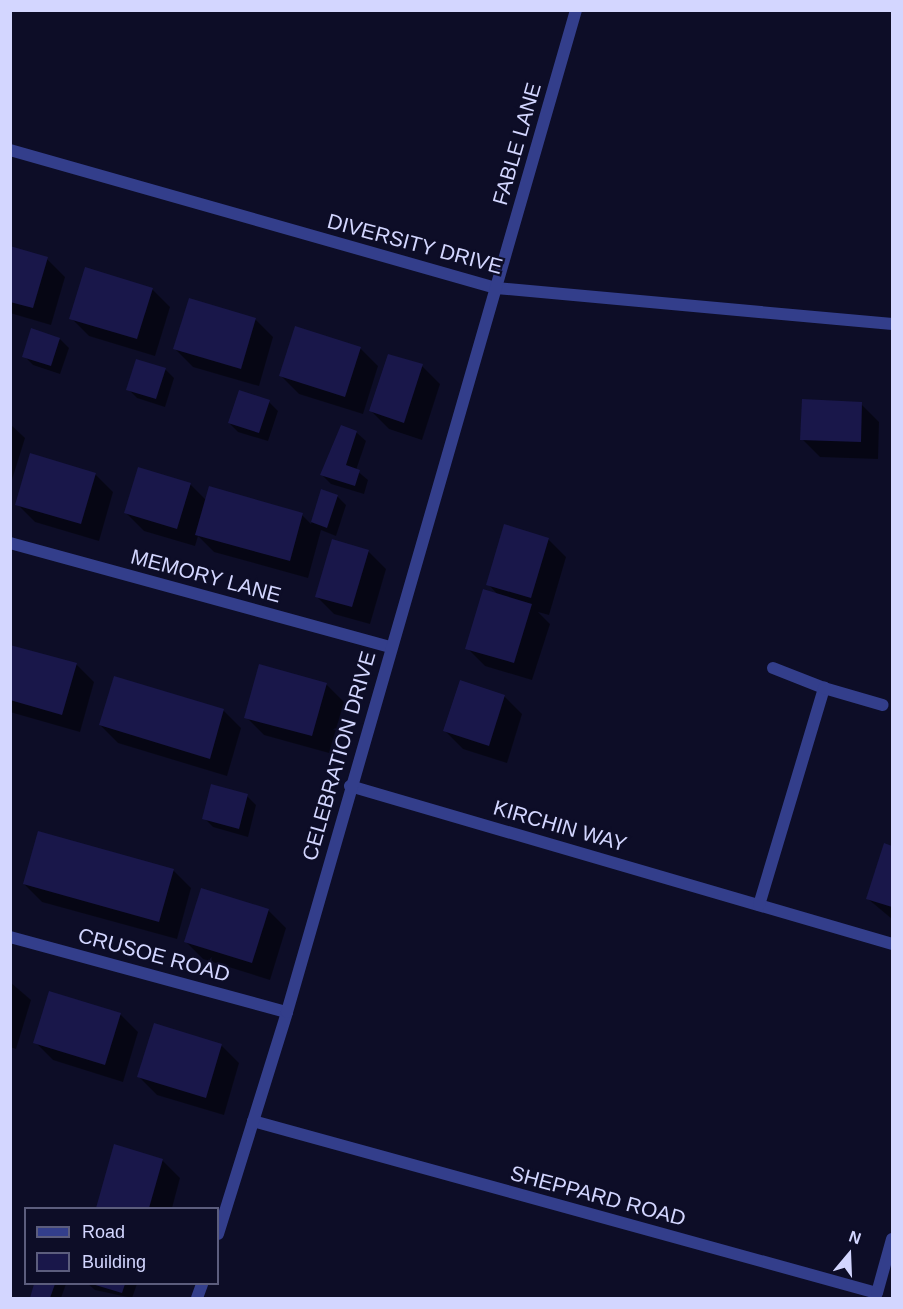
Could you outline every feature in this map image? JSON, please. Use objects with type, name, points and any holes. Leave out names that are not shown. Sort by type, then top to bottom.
[{"type":"street","name":"FABLE LANE","points":[[496,288],[576,10]]},
{"type":"street","name":"DIVERSITY DRIVE","points":[[10,150],[496,288],[892,324]]},
{"type":"street","name":"CELEBRATION DRIVE","points":[[219,1231],[287,1012],[350,786],[496,288]]},
{"type":"street","name":"MEMORY LANE","points":[[10,543],[391,647]]},
{"type":"street","points":[[773,668],[824,688],[884,705]]},
{"type":"street","points":[[759,905],[824,688]]},
{"type":"street","name":"KIRCHIN WAY","points":[[350,786],[892,944]]},
{"type":"street","name":"CRUSOE ROAD","points":[[10,937],[287,1012]]},
{"type":"street","name":"SHEPPARD ROAD","points":[[253,1121],[877,1293],[892,1239]]},
{"type":"building","points":[[10,246],[48,257],[33,308],[10,302]]},
{"type":"building","points":[[85,267],[153,288],[137,339],[69,319]]},
{"type":"building","points":[[189,298],[256,318],[241,369],[173,349]]},
{"type":"building","points":[[295,326],[361,347],[345,397],[279,376]]},
{"type":"building","points":[[31,328],[60,338],[51,366],[22,357]]},
{"type":"building","points":[[388,354],[423,364],[404,423],[369,411]]},
{"type":"building","points":[[136,359],[166,368],[156,399],[126,390]]},
{"type":"building","points":[[239,390],[270,400],[259,433],[228,423]]},
{"type":"building","points":[[802,399],[862,402],[861,442],[800,440]]},
{"type":"building","points":[[341,425],[357,431],[346,465],[360,470],[355,486],[320,475]]},
{"type":"building","points":[[30,453],[96,473],[81,524],[15,505]]},
{"type":"building","points":[[138,467],[191,483],[177,529],[124,513]]},
{"type":"building","points":[[209,486],[303,513],[290,561],[195,535]]},
{"type":"building","points":[[321,489],[338,495],[327,528],[311,522]]},
{"type":"building","points":[[504,524],[549,538],[531,598],[486,585]]},
{"type":"building","points":[[332,539],[369,550],[352,607],[315,597]]},
{"type":"building","points":[[483,589],[532,604],[514,663],[465,649]]},
{"type":"building","points":[[10,645],[77,663],[62,715],[10,700]]},
{"type":"building","points":[[259,664],[327,683],[312,736],[244,718]]},
{"type":"building","points":[[114,676],[224,709],[210,759],[99,725]]},
{"type":"building","points":[[460,680],[505,695],[489,746],[443,731]]},
{"type":"building","points":[[211,784],[248,794],[239,829],[202,819]]},
{"type":"building","points":[[38,831],[174,869],[159,922],[23,884]]},
{"type":"building","points":[[884,843],[892,846],[892,907],[866,899]]},
{"type":"building","points":[[201,888],[269,909],[252,963],[184,942]]},
{"type":"building","points":[[49,991],[121,1013],[105,1065],[33,1043]]},
{"type":"building","points":[[154,1023],[222,1044],[206,1098],[137,1077]]},
{"type":"building","points":[[114,1144],[163,1159],[149,1207],[96,1207]]},
{"type":"building","points":[[34,1285],[55,1285],[50,1298],[30,1298]]},
{"type":"building","points":[[95,1285],[125,1285],[122,1293]]}]
